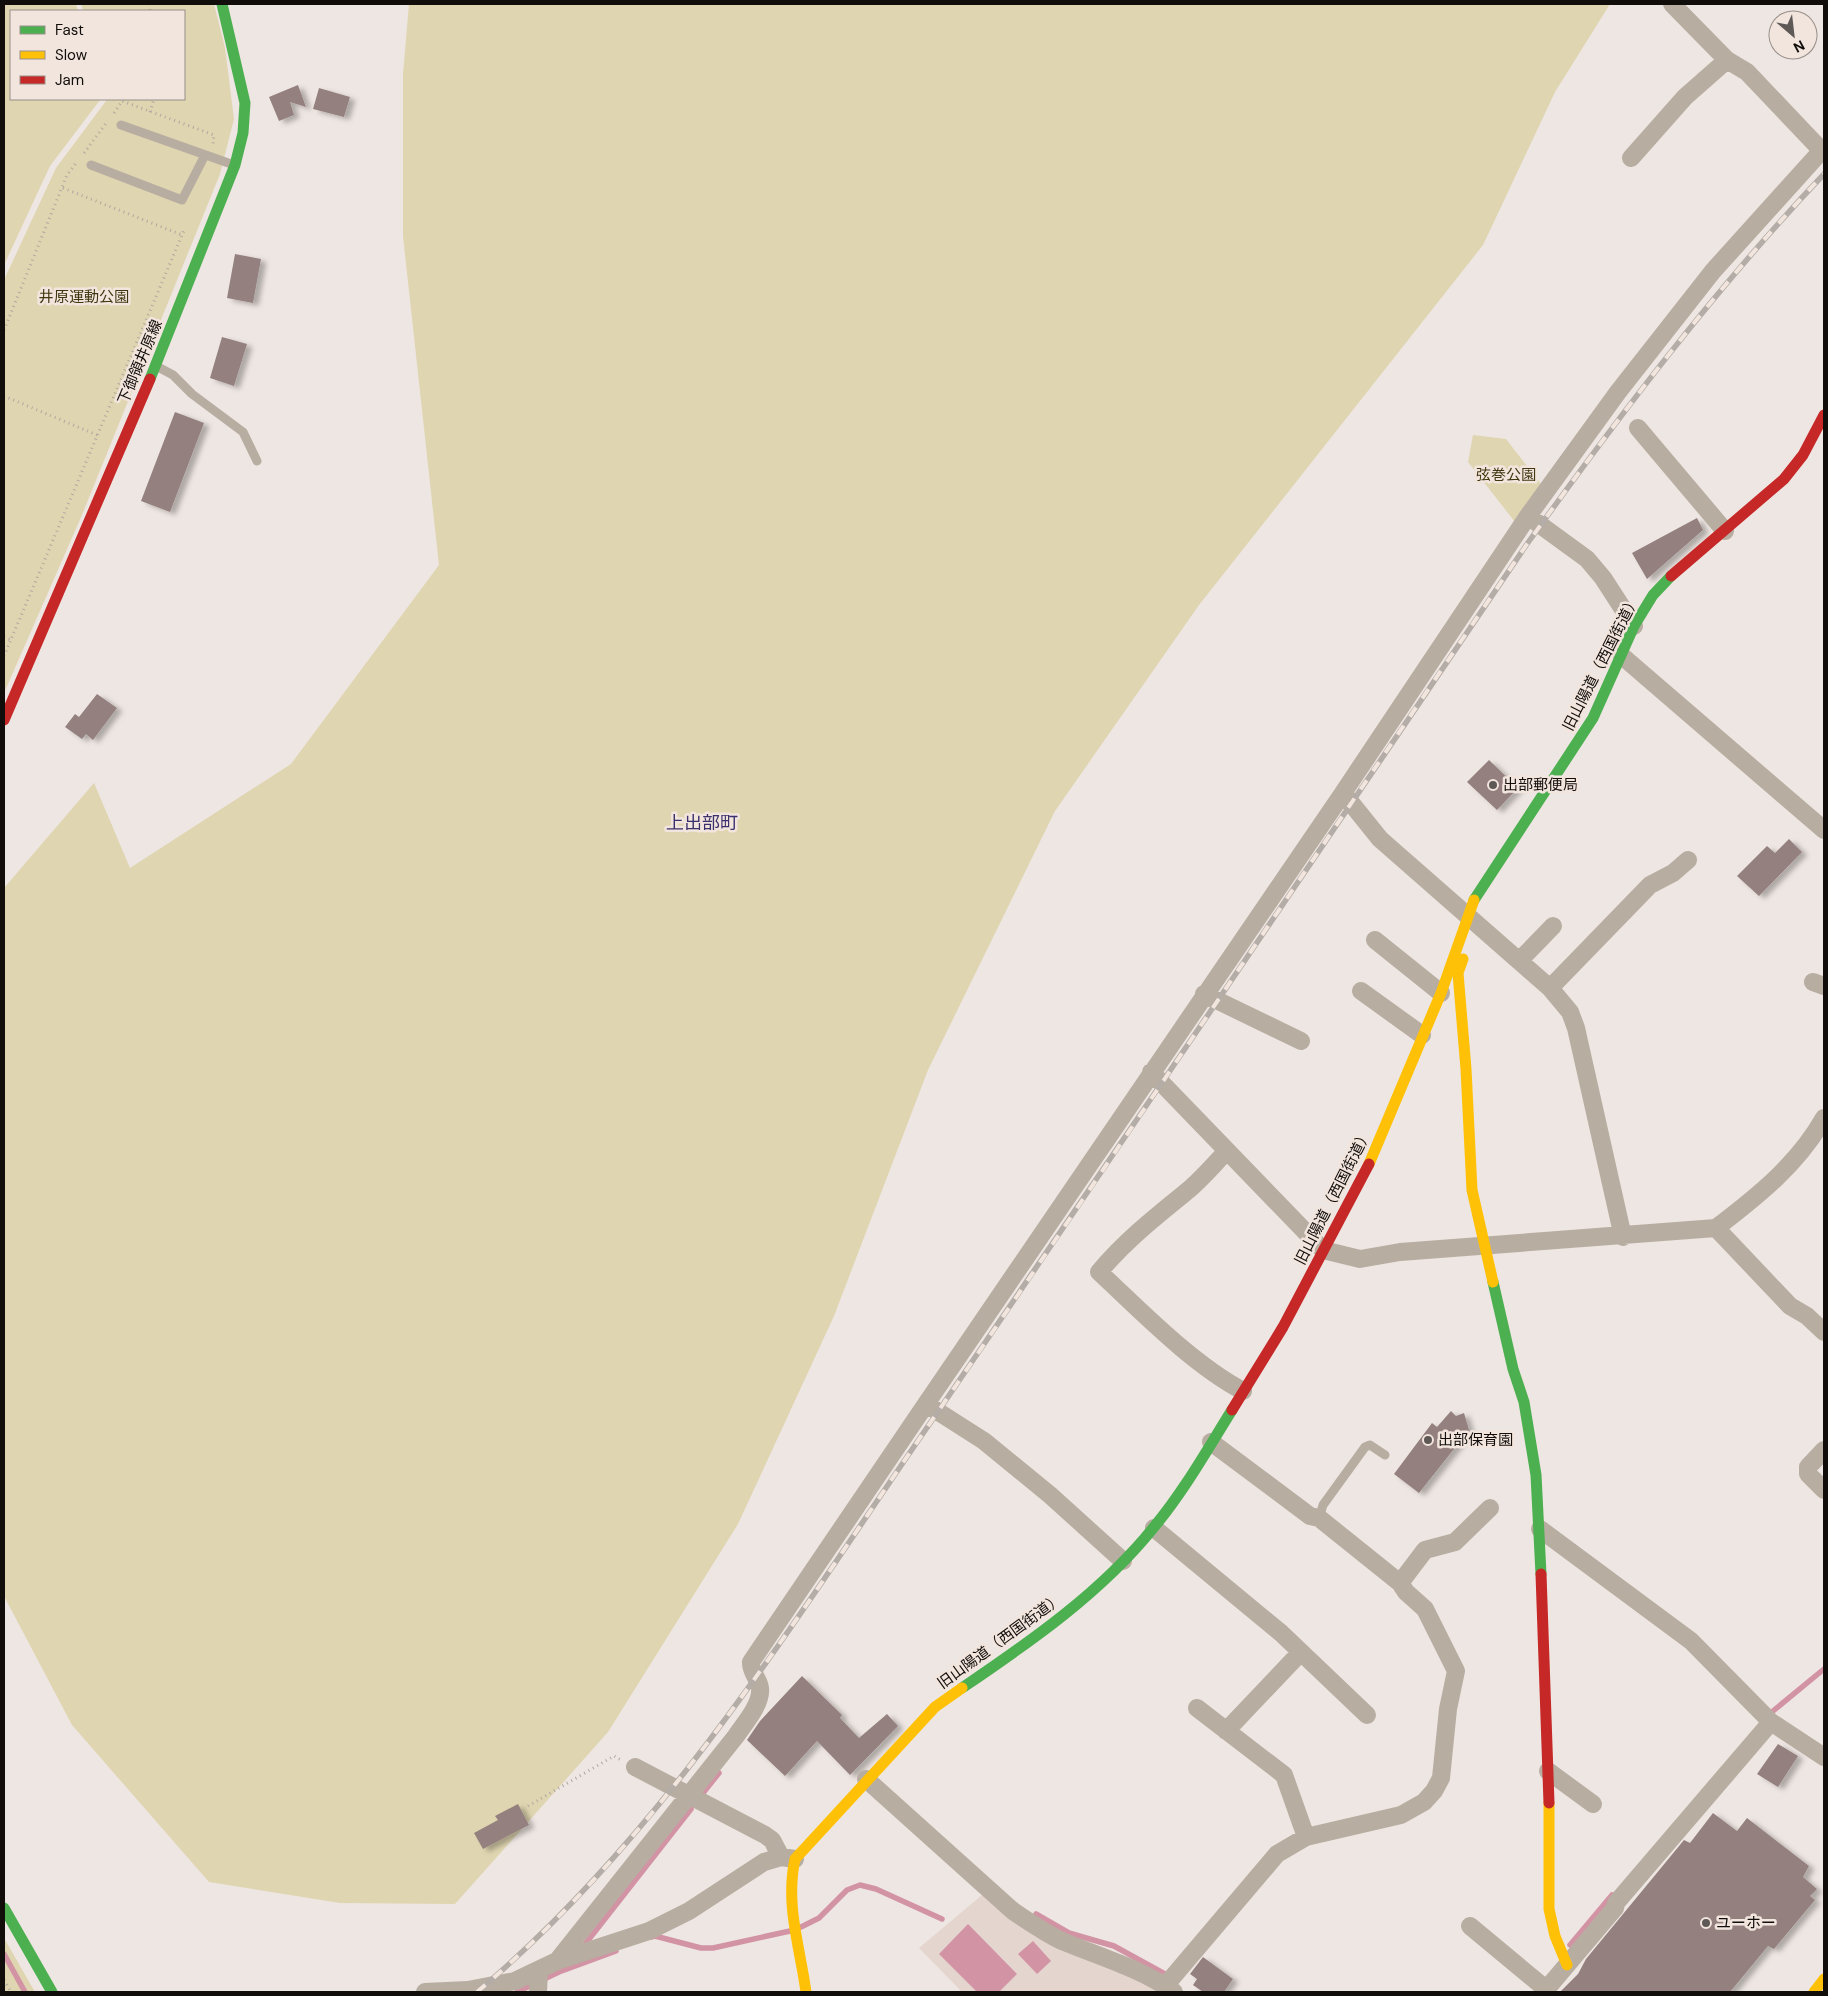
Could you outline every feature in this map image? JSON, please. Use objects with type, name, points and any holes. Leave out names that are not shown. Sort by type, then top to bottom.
[{"type":"main road","name":"下御領井原線","points":[[4,720],[155,366],[243,133],[244,103],[222,4]]},
{"type":"main road","name":"旧山陽道（西国街道）","points":[[805,1987],[789,1898],[788,1858],[935,1706],[1018,1650],[1102,1582],[1154,1528],[1187,1483],[1210,1442],[1283,1327],[1322,1250],[1363,1177],[1441,993],[1470,906],[1594,718],[1634,626],[1653,596],[1671,576],[1784,479],[1804,455],[1824,415]]},
{"type":"main road","points":[[1467,917],[1471,938],[1458,973],[1466,1069],[1472,1190],[1512,1369],[1524,1402],[1536,1475],[1540,1529],[1548,1771],[1549,1909],[1555,1936],[1567,1965]]},
{"type":"main road","points":[[4,1908],[52,1992]]},
{"type":"main road","points":[[1814,1992],[1824,1979]]},
{"type":"street","points":[[425,1992],[499,1988],[515,1981],[538,1982],[691,1796],[736,1736],[756,1705],[760,1687],[751,1662],[1204,994],[1343,793],[1528,516],[1618,392],[1713,272],[1824,150],[1748,72],[1727,60],[1672,4]]},
{"type":"street","points":[[1631,158],[1685,97],[1727,60]]},
{"type":"street","points":[[1638,428],[1724,531]]},
{"type":"street","points":[[1528,516],[1587,559],[1603,578],[1634,626]]},
{"type":"street","points":[[1622,656],[1824,830]]},
{"type":"street","points":[[1343,793],[1380,839],[1550,988],[1570,1012],[1576,1028],[1623,1236]]},
{"type":"street","points":[[1550,988],[1650,885],[1673,873],[1688,860]]},
{"type":"street","points":[[1519,961],[1553,926]]},
{"type":"street","points":[[1375,940],[1441,993]]},
{"type":"street","points":[[1361,990],[1422,1035]]},
{"type":"street","points":[[1204,994],[1301,1042]]},
{"type":"street","points":[[1151,1072],[1322,1250],[1360,1259],[1400,1252],[1716,1228],[1762,1193],[1799,1157],[1824,1118]]},
{"type":"street","points":[[1227,1151],[1186,1192],[1173,1200],[1116,1251],[1099,1272],[1162,1331],[1230,1384],[1243,1391]]},
{"type":"street","points":[[1716,1228],[1790,1306],[1807,1316],[1824,1332]]},
{"type":"street","points":[[926,1404],[984,1441],[1050,1495],[1123,1560]]},
{"type":"street","points":[[866,1779],[1013,1911],[1034,1926],[1061,1940],[1110,1958],[1170,1989],[1277,1854],[1306,1837],[1406,1813],[1424,1802],[1434,1791],[1440,1778],[1448,1709],[1456,1671],[1425,1609],[1406,1592],[1400,1583],[1319,1518],[1310,1516],[1210,1442]]},
{"type":"street","points":[[1824,1450],[1808,1467],[1808,1474],[1824,1490]]},
{"type":"street","points":[[1400,1583],[1425,1550],[1455,1542],[1490,1508]]},
{"type":"street","points":[[1154,1528],[1302,1652],[1368,1716]]},
{"type":"street","points":[[1540,1529],[1690,1641],[1768,1719],[1824,1757]]},
{"type":"street","points":[[1226,1730],[1302,1652]]},
{"type":"street","points":[[1197,1708],[1284,1775],[1306,1837]]},
{"type":"street","points":[[1470,1926],[1546,1991],[1768,1719]]},
{"type":"street","points":[[635,1766],[764,1835],[772,1840],[788,1858]]},
{"type":"street","points":[[1548,1771],[1593,1804]]},
{"type":"street","points":[[557,1961],[649,1931],[688,1911],[764,1862],[788,1858]]},
{"type":"lane","points":[[121,125],[231,164]]},
{"type":"lane","points":[[91,165],[182,200],[210,157]]},
{"type":"lane","points":[[155,366],[173,375],[192,394],[243,432],[257,461]]},
{"type":"lane","points":[[1319,1518],[1323,1505],[1365,1447],[1370,1445],[1385,1455]]},
{"type":"path","points":[[150,112],[154,100]]},
{"type":"path","points":[[4,330],[67,175],[122,101],[214,135],[210,157]]},
{"type":"path","points":[[63,188],[182,235]]},
{"type":"path","points":[[4,656],[71,502],[97,435],[185,227]]},
{"type":"path","points":[[4,396],[97,435]]},
{"type":"path","points":[[4,637],[11,640]]},
{"type":"path","points":[[528,1806],[610,1758]]},
{"type":"path","points":[[4,1980],[11,1992]]},
{"type":"shaded area","points":[[982,1895],[1034,1936],[1116,1970],[1161,1992],[962,1992],[919,1948]]},
{"type":"shaded area","points":[[968,1924],[1017,1974],[999,1992],[977,1992],[939,1954]]},
{"type":"shaded area","points":[[1033,1941],[1051,1961],[1037,1974],[1018,1954]]},
{"type":"green space","points":[[4,4],[76,4],[78,10],[10,10],[10,100],[100,100],[50,166],[4,265]]},
{"type":"green space","name":"井原運動公園","points":[[81,4],[214,4],[225,48],[234,119],[220,174],[82,515],[4,693],[4,280],[56,168],[106,100],[185,100],[185,10],[83,10]]},
{"type":"green space","points":[[409,4],[1610,4],[1555,92],[1483,245],[1199,605],[1055,811],[928,1070],[834,1316],[738,1524],[608,1732],[455,1904],[340,1903],[209,1882],[72,1725],[4,1596],[4,888],[94,783],[130,868],[291,764],[439,565],[403,236],[403,74]]},
{"type":"green space","name":"弦巻公園","points":[[1473,435],[1506,439],[1541,484],[1515,522],[1468,462]]},
{"type":"green space","points":[[4,1938],[35,1992],[4,1992]]},
{"type":"building","points":[[298,85],[306,107],[290,102],[294,115],[279,121],[269,97]]},
{"type":"building","points":[[319,88],[350,97],[344,117],[313,109]]},
{"type":"building","points":[[235,254],[261,259],[253,303],[227,298]]},
{"type":"building","points":[[222,337],[247,344],[234,386],[210,378]]},
{"type":"building","points":[[175,412],[204,423],[170,512],[141,501]]},
{"type":"building","points":[[1697,518],[1703,530],[1647,579],[1632,553]]},
{"type":"building","points":[[97,694],[117,708],[93,740],[86,734],[82,739],[65,727],[75,714],[79,717]]},
{"type":"building","points":[[1489,760],[1518,788],[1497,810],[1467,782]]},
{"type":"building","points":[[1789,839],[1802,852],[1759,896],[1737,876],[1767,846],[1775,853]]},
{"type":"building","points":[[1451,1411],[1456,1416],[1464,1413],[1469,1430],[1419,1493],[1394,1474],[1432,1423],[1437,1427]]},
{"type":"building","points":[[802,1676],[842,1715],[840,1718],[859,1738],[887,1714],[898,1726],[850,1775],[817,1741],[785,1776],[747,1740],[760,1721]]},
{"type":"building","points":[[1778,1744],[1798,1756],[1778,1787],[1757,1774]]},
{"type":"building","points":[[518,1804],[529,1825],[483,1849],[474,1833],[498,1820],[495,1816]]},
{"type":"building","name":"ユーホー","points":[[1713,1813],[1737,1831],[1747,1818],[1809,1866],[1803,1877],[1817,1889],[1810,1896],[1815,1900],[1774,1949],[1768,1946],[1730,1992],[1560,1992],[1578,1974],[1586,1959],[1684,1840],[1690,1843]]},
{"type":"building","points":[[1203,1957],[1233,1979],[1224,1992],[1203,1992],[1193,1985],[1197,1979],[1190,1974]]},
{"type":"waterway","points":[[1767,1716],[1824,1669]]},
{"type":"waterway","points":[[703,1793],[719,1773]]},
{"type":"waterway","points":[[586,1943],[691,1809]]},
{"type":"waterway","points":[[801,1927],[819,1918],[847,1890],[860,1885],[876,1889],[942,1919]]},
{"type":"waterway","points":[[1570,1945],[1612,1895]]},
{"type":"waterway","points":[[1036,1914],[1069,1933],[1114,1946],[1165,1974]]},
{"type":"waterway","points":[[651,1937],[655,1936],[701,1948],[713,1948],[790,1931]]},
{"type":"waterway","points":[[517,1992],[559,1972],[616,1951]]},
{"type":"waterway","points":[[4,1954],[25,1992]]},
{"type":"railway","points":[[477,1992],[545,1930],[609,1863],[668,1793],[725,1720],[779,1645],[1084,1198],[1527,544],[1669,354],[1745,262],[1824,174]]},
{"type":"traffic: fast","points":[[150,379],[235,165],[243,133],[245,103],[222,4]]},
{"type":"traffic: fast","points":[[1474,900],[1593,718],[1634,626],[1653,595],[1671,576]]},
{"type":"traffic: fast","points":[[1493,1282],[1513,1369],[1524,1402],[1536,1475],[1541,1574]]},
{"type":"traffic: fast","points":[[962,1688],[1064,1615],[1134,1551],[1175,1499],[1232,1410]]},
{"type":"traffic: fast","points":[[4,1908],[52,1992]]},
{"type":"traffic: slow","points":[[1369,1164],[1441,993],[1474,900]]},
{"type":"traffic: slow","points":[[1463,959],[1458,973],[1466,1069],[1472,1190],[1493,1282]]},
{"type":"traffic: slow","points":[[806,1992],[794,1926],[792,1876],[795,1859],[935,1707],[962,1688]]},
{"type":"traffic: slow","points":[[1549,1803],[1549,1909],[1555,1936],[1567,1965]]},
{"type":"traffic: slow","points":[[1814,1992],[1824,1979]]},
{"type":"traffic: jam","points":[[4,720],[150,379]]},
{"type":"traffic: jam","points":[[1671,576],[1784,479],[1803,455],[1824,415]]},
{"type":"traffic: jam","points":[[1232,1410],[1283,1327],[1369,1164]]},
{"type":"traffic: jam","points":[[1541,1574],[1549,1803]]},
{"type":"place","name":"出部郵便局","points":[[1493,785]]},
{"type":"place","name":"出部保育園","points":[[1428,1440]]},
{"type":"place","name":"ユーホー","points":[[1706,1923]]},
{"type":"district","name":"上出部町","points":[[702,823]]}]
